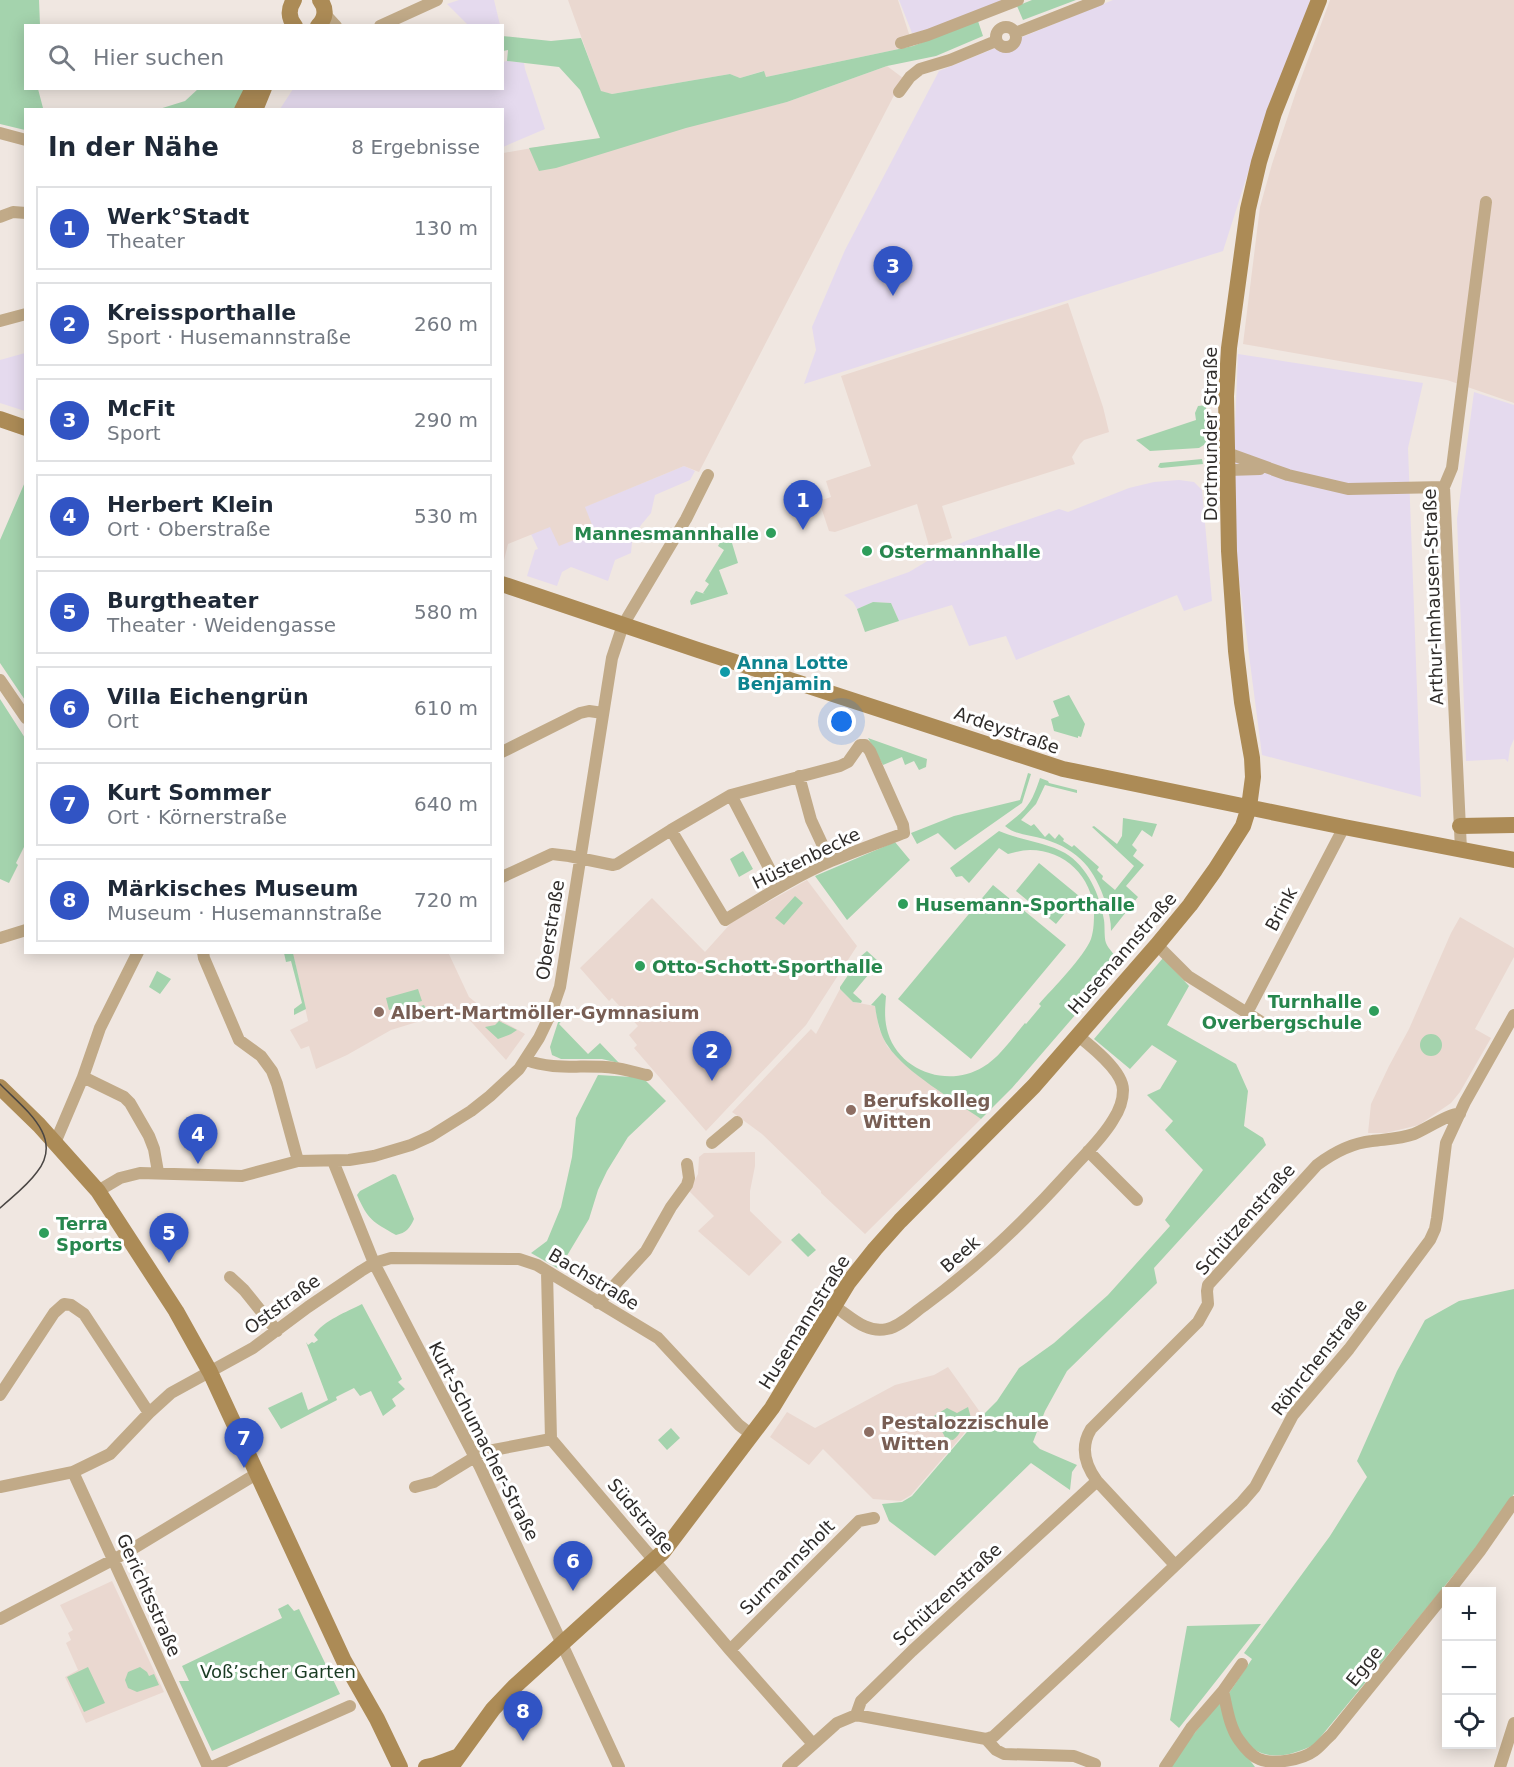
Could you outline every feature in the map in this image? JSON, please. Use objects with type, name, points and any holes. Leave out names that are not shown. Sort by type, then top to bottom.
[{"type":"main road","points":[[293,24],[289,12],[294,0]]},
{"type":"main road","name":"Dortmunder Straße","points":[[1250,807],[1253,786],[1252,758],[1236,651],[1229,551],[1226,396],[1229,348],[1248,209],[1259,162],[1274,113],[1318,0]]},
{"type":"main road","points":[[243,108],[252,90]]},
{"type":"main road","points":[[256,108],[263,90]]},
{"type":"main road","points":[[0,419],[24,427]]},
{"type":"main road","name":"Ardeystraße","points":[[504,585],[1063,769],[1514,860]]},
{"type":"main road","name":"Husemannstraße","points":[[455,1761],[498,1703],[562,1642],[655,1560],[752,1435],[785,1388],[848,1283],[884,1238],[1034,1086],[1157,945],[1215,870],[1241,829],[1250,807]]},
{"type":"main road","points":[[1460,826],[1514,825]]},
{"type":"main road","points":[[0,1088],[55,1143],[98,1191],[176,1311],[210,1372],[315,1599],[397,1760],[425,1767],[455,1761]]},
{"type":"street","points":[[382,24],[437,0]]},
{"type":"street","points":[[901,43],[928,35],[1018,0]]},
{"type":"street","points":[[1016,33],[1099,0]]},
{"type":"street","points":[[996,9],[1003,27]]},
{"type":"street","points":[[1003,27],[1012,28],[1016,33],[1016,39],[1009,47],[1000,46],[996,41],[997,32],[1003,27]]},
{"type":"street","points":[[899,92],[909,77],[920,69],[950,60],[996,41]]},
{"type":"street","points":[[0,133],[24,139]]},
{"type":"street","name":"Arthur-Imhausen-Straße","points":[[1461,850],[1444,487],[1452,468],[1486,202]]},
{"type":"street","points":[[0,217],[13,212],[24,213]]},
{"type":"street","points":[[0,321],[24,315]]},
{"type":"street","points":[[1227,453],[1288,475],[1348,489],[1444,487]]},
{"type":"street","points":[[1228,470],[1270,469]]},
{"type":"street","name":"Oberstraße","points":[[98,1191],[130,1175],[158,1172],[242,1176],[298,1161],[333,1161],[390,1152],[431,1136],[490,1096],[519,1069],[540,1038],[560,987],[612,658],[623,625],[686,519],[708,475]]},
{"type":"street","points":[[0,680],[24,715]]},
{"type":"street","points":[[504,751],[580,713],[589,711],[603,713]]},
{"type":"street","name":"Hüstenbecke","points":[[671,830],[725,920],[779,887],[830,861],[904,833],[903,825],[865,745],[861,745],[848,762],[800,776]]},
{"type":"street","points":[[504,876],[552,854],[613,866],[731,795],[800,776],[811,820],[830,861]]},
{"type":"street","points":[[731,795],[779,887]]},
{"type":"street","name":"Brink","points":[[1250,1007],[1344,827]]},
{"type":"street","points":[[0,938],[24,931]]},
{"type":"street","points":[[1157,945],[1188,976],[1260,1021]]},
{"type":"street","points":[[55,1143],[83,1077],[100,1028],[137,954]]},
{"type":"street","points":[[204,954],[239,1040],[261,1056],[272,1071],[298,1161]]},
{"type":"street","name":"Röhrchenstraße","points":[[986,1739],[994,1736],[1006,1725],[1242,1502],[1255,1487],[1293,1415],[1349,1349],[1430,1240],[1437,1218],[1446,1143],[1514,1016]]},
{"type":"street","name":"Beek","points":[[834,1306],[867,1328],[884,1329],[896,1326],[954,1283],[1006,1238],[1088,1151],[1113,1120],[1121,1104],[1124,1088],[1116,1071],[1077,1035]]},
{"type":"street","points":[[526,1060],[554,1067],[616,1068],[647,1075]]},
{"type":"street","points":[[83,1077],[130,1103],[149,1136],[158,1172]]},
{"type":"street","name":"Schützenstraße","points":[[1175,1565],[1097,1481],[1088,1467],[1084,1451],[1091,1429],[1198,1322],[1208,1304],[1208,1285],[1317,1165],[1336,1152],[1354,1145],[1407,1137],[1434,1125],[1453,1113],[1460,1114]]},
{"type":"street","points":[[712,1143],[737,1122]]},
{"type":"street","points":[[1434,1125],[1442,1127],[1447,1133],[1446,1143]]},
{"type":"street","points":[[1088,1151],[1137,1200]]},
{"type":"street","name":"Kurt-Schumacher-Straße","points":[[333,1161],[374,1263],[475,1457],[619,1767]]},
{"type":"street","points":[[598,1303],[646,1251],[671,1207],[687,1185],[689,1178],[687,1164]]},
{"type":"street","name":"Bachstraße","points":[[374,1263],[391,1258],[519,1259],[537,1265],[658,1338],[739,1425],[752,1435]]},
{"type":"street","name":"Oststraße","points":[[0,1487],[73,1472],[110,1454],[171,1393],[237,1358],[374,1263]]},
{"type":"street","points":[[415,1487],[434,1482],[483,1452],[551,1439],[547,1272]]},
{"type":"street","points":[[230,1277],[244,1290],[277,1331]]},
{"type":"street","points":[[0,1395],[54,1313],[64,1304],[71,1305],[84,1314],[149,1413]]},
{"type":"street","name":"Südstraße","points":[[551,1439],[813,1744]]},
{"type":"street","name":"Gerichtsstraße","points":[[73,1472],[210,1767]]},
{"type":"street","points":[[0,1619],[114,1559],[258,1473]]},
{"type":"street","name":"Schützenstraße","points":[[856,1715],[861,1701],[912,1651],[1097,1481]]},
{"type":"street","name":"Egge","points":[[1451,1587],[1478,1555],[1514,1502]]},
{"type":"street","name":"Surmannsholt","points":[[730,1650],[859,1521],[874,1518]]},
{"type":"street","name":"Egge","points":[[1223,1691],[1230,1721],[1239,1740],[1257,1764],[1304,1761],[1331,1735],[1442,1598]]},
{"type":"street","points":[[1165,1767],[1191,1728],[1223,1691],[1242,1664]]},
{"type":"street","points":[[210,1767],[350,1706]]},
{"type":"street","points":[[788,1767],[837,1723],[856,1715],[986,1739],[993,1748],[1004,1754],[1074,1756],[1095,1764]]},
{"type":"street","points":[[1500,1767],[1514,1723]]},
{"type":"shaded area","points":[[459,0],[494,0],[500,24],[467,24],[447,4]]},
{"type":"shaded area","points":[[568,0],[898,0],[913,46],[766,77],[763,71],[740,78],[730,74],[612,94],[601,92]]},
{"type":"shaded area","points":[[899,0],[1006,0],[928,30],[912,33]]},
{"type":"shaded area","points":[[1113,0],[1310,0],[1284,78],[1262,129],[1223,251],[804,384],[816,350],[812,327],[845,250],[939,71]]},
{"type":"shaded area","points":[[1330,0],[1514,0],[1514,403],[1447,380],[1243,344],[1260,207],[1297,89]]},
{"type":"shaded area","points":[[504,62],[524,63],[545,129],[504,147],[504,108],[281,108],[292,90],[504,90]]},
{"type":"shaded area","points":[[887,66],[903,78],[699,472],[684,466],[585,507],[596,535],[586,539],[584,536],[559,546],[550,527],[508,544],[504,560],[504,153],[601,139],[787,102]]},
{"type":"shaded area","points":[[1068,303],[1103,407],[1109,432],[1084,440],[1072,457],[1075,464],[942,506],[952,538],[929,546],[917,504],[835,532],[829,531],[819,501],[831,497],[826,481],[871,466],[841,376]]},
{"type":"shaded area","points":[[24,354],[24,411],[0,403],[0,360]]},
{"type":"shaded area","points":[[1238,354],[1423,383],[1408,448],[1421,797],[1262,755],[1236,555],[1234,451]]},
{"type":"shaded area","points":[[1474,392],[1514,405],[1514,739],[1508,762],[1505,759],[1466,761],[1457,519]]},
{"type":"shaded area","points":[[684,466],[695,471],[690,480],[655,495],[651,513],[632,542],[631,553],[615,560],[608,581],[571,567],[562,572],[557,586],[527,576],[535,550],[538,549],[531,534],[551,526],[585,535],[587,539],[596,535],[584,507]]},
{"type":"shaded area","points":[[1179,480],[1194,482],[1202,490],[1212,601],[1184,611],[1177,595],[1016,660],[1006,636],[969,646],[952,605],[899,621],[891,603],[873,602],[857,609],[853,602],[844,595],[909,572],[968,540],[1059,509],[1068,512],[1129,488],[1154,482]]},
{"type":"shaded area","points":[[807,880],[857,946],[806,1025],[706,1131],[634,1048],[637,1045],[629,1035],[638,1026],[612,998],[609,1001],[580,968],[652,898],[705,952],[732,922]]},
{"type":"shaded area","points":[[1460,917],[1514,948],[1514,957],[1475,1029],[1491,1038],[1460,1092],[1451,1103],[1419,1125],[1386,1133],[1368,1133],[1371,1104],[1409,1029]]},
{"type":"shaded area","name":"Albert-Martmöller-Gymnasium","points":[[293,954],[449,954],[469,997],[490,1014],[525,1034],[506,1060],[464,1014],[456,1010],[391,1030],[347,1055],[316,1069],[309,1046],[301,1049],[290,1030],[308,1021]]},
{"type":"shaded area","name":"Berufskolleg Witten","points":[[840,989],[853,1002],[875,1006],[879,1028],[887,1046],[901,1061],[981,1119],[865,1234],[762,1134],[732,1112],[811,1029],[816,1034]]},
{"type":"shaded area","points":[[755,1152],[750,1211],[782,1242],[749,1276],[698,1231],[714,1216],[689,1191],[698,1174],[699,1157],[704,1153]]},
{"type":"shaded area","name":"Pestalozzischule Witten","points":[[948,1367],[980,1412],[911,1495],[901,1501],[873,1499],[823,1449],[809,1465],[770,1437],[787,1412],[815,1428],[895,1385],[934,1375]]},
{"type":"shaded area","points":[[112,1581],[164,1692],[86,1723],[65,1677],[78,1670],[66,1643],[71,1640],[68,1633],[73,1630],[60,1605]]},
{"type":"green space","points":[[0,0],[39,0],[40,24],[24,24],[24,90],[38,90],[43,108],[24,108],[24,130],[0,124]]},
{"type":"green space","points":[[1032,0],[1076,0],[1023,20],[1017,6]]},
{"type":"green space","points":[[978,21],[983,36],[936,56],[887,66],[787,102],[686,128],[556,168],[539,171],[529,148],[600,138],[580,90],[559,67],[507,61],[508,50],[504,51],[504,36],[551,41],[581,38],[601,91],[612,94],[730,74],[740,78],[764,71],[766,77],[913,46]]},
{"type":"green space","points":[[197,90],[247,90],[238,108],[162,108],[185,101]]},
{"type":"green space","points":[[1206,405],[1207,443],[1199,448],[1150,451],[1136,440],[1196,420],[1195,413],[1198,406]]},
{"type":"green space","points":[[1202,459],[1203,464],[1158,467],[1160,463]]},
{"type":"green space","points":[[24,484],[24,699],[0,663],[0,540]]},
{"type":"green space","points":[[723,537],[732,543],[738,563],[719,570],[728,594],[691,605],[690,601],[696,591],[705,594],[703,593],[709,584],[705,581],[724,550],[718,546]]},
{"type":"green space","points":[[873,602],[891,603],[899,621],[865,632],[857,609]]},
{"type":"green space","points":[[1069,695],[1085,724],[1081,737],[1078,736],[1078,738],[1054,731],[1051,719],[1059,716],[1053,701]]},
{"type":"green space","points":[[0,699],[24,736],[24,847],[9,883],[0,879]]},
{"type":"green space","points":[[868,738],[927,759],[926,767],[919,770],[914,761],[905,765],[902,757],[883,765]]},
{"type":"green space","points":[[1028,773],[1031,774],[1022,803],[955,850],[938,833],[917,844],[911,833],[954,816],[1020,800]]},
{"type":"green space","points":[[1040,778],[1049,783],[1077,790],[1077,793],[1045,785],[1036,804],[1021,820],[1031,826],[1034,824],[1045,837],[1049,833],[1055,839],[1059,834],[1064,839],[1063,841],[1072,847],[1074,845],[1099,867],[1097,870],[1103,876],[1102,879],[1115,890],[1134,866],[1092,827],[1094,826],[1117,844],[1122,836],[1123,818],[1157,824],[1152,837],[1142,830],[1132,845],[1137,850],[1133,856],[1144,865],[1126,886],[1138,897],[1111,931],[1109,914],[1102,892],[1084,862],[1067,849],[1044,839],[1018,833],[1005,826],[1027,806]]},
{"type":"green space","points":[[999,831],[1065,853],[1080,866],[1092,882],[1096,892],[1104,920],[1106,943],[1121,962],[1012,1088],[981,1119],[918,1076],[896,1056],[883,1037],[875,1006],[871,1005],[882,993],[886,996],[885,1019],[888,1033],[894,1047],[914,1066],[941,1076],[970,1073],[989,1063],[1000,1053],[1082,954],[1093,932],[1092,899],[1082,877],[1065,860],[1043,851],[1027,850],[1008,854],[999,848],[969,883],[962,876],[956,877],[950,868]]},
{"type":"green space","points":[[895,842],[910,860],[847,920],[815,876]]},
{"type":"green space","points":[[743,851],[753,869],[739,877],[730,859]]},
{"type":"green space","points":[[1039,863],[1079,896],[1056,924],[1016,891]]},
{"type":"green space","points":[[993,885],[1066,945],[971,1059],[898,999]]},
{"type":"green space","points":[[795,896],[803,903],[784,925],[775,918]]},
{"type":"green space","points":[[867,951],[879,962],[853,993],[862,1001],[861,1003],[853,1002],[840,987],[861,956]]},
{"type":"green space","points":[[284,954],[293,954],[306,1009],[294,1015],[294,1009],[302,1003],[291,961],[286,962]]},
{"type":"green space","points":[[1163,958],[1189,986],[1167,1025],[1236,1064],[1248,1091],[1244,1126],[1263,1138],[1266,1145],[1154,1268],[1157,1283],[1067,1371],[1045,1411],[1033,1442],[1040,1449],[1077,1465],[1072,1472],[1070,1490],[1031,1463],[935,1556],[889,1521],[882,1504],[902,1502],[912,1496],[972,1426],[997,1401],[1019,1368],[1054,1343],[1108,1295],[1170,1226],[1165,1220],[1203,1170],[1165,1130],[1173,1121],[1147,1095],[1160,1089],[1177,1061],[1152,1045],[1130,1069],[1094,1039]]},
{"type":"green space","points":[[157,971],[171,979],[160,994],[149,987]]},
{"type":"green space","points":[[418,989],[422,1001],[389,1010],[386,998]]},
{"type":"green space","points":[[424,1005],[430,1017],[410,1022],[407,1010]]},
{"type":"green space","points":[[561,1013],[565,1017],[559,1024],[588,1054],[600,1043],[619,1063],[602,1059],[561,1059],[552,1055],[550,1047]]},
{"type":"green space","points":[[499,1021],[517,1030],[498,1039],[485,1027],[495,1025]]},
{"type":"green space","points":[[1431,1034],[1439,1037],[1442,1045],[1439,1053],[1431,1056],[1423,1053],[1420,1045],[1423,1037]]},
{"type":"green space","points":[[598,1075],[644,1079],[666,1101],[628,1137],[607,1171],[589,1219],[559,1269],[531,1253],[547,1241],[561,1207],[572,1157],[576,1118]]},
{"type":"green space","points":[[393,1174],[396,1175],[414,1219],[407,1230],[396,1235],[372,1220],[357,1195],[360,1191]]},
{"type":"green space","points":[[799,1233],[816,1250],[808,1257],[791,1240]]},
{"type":"green space","points":[[1514,1289],[1514,1494],[1489,1532],[1314,1745],[1283,1755],[1267,1755],[1260,1752],[1248,1745],[1242,1738],[1229,1693],[1252,1659],[1244,1653],[1330,1536],[1367,1477],[1357,1461],[1397,1371],[1425,1320],[1459,1301]]},
{"type":"green space","points":[[362,1304],[402,1379],[398,1382],[405,1389],[392,1399],[396,1406],[383,1416],[371,1391],[360,1396],[354,1388],[336,1397],[337,1400],[281,1429],[268,1408],[302,1392],[308,1410],[328,1400],[306,1342],[308,1345],[314,1343],[318,1340],[314,1335],[324,1325]]},
{"type":"green space","points":[[968,1407],[971,1418],[956,1438],[946,1439],[934,1416],[947,1408],[957,1413]]},
{"type":"green space","points":[[671,1428],[680,1438],[667,1450],[658,1440]]},
{"type":"green space","name":"Voß’scher Garten","points":[[288,1604],[294,1611],[299,1609],[340,1694],[212,1751],[179,1681],[189,1681],[182,1666],[282,1618],[278,1609]]},
{"type":"green space","points":[[1261,1624],[1179,1728],[1170,1720],[1187,1626]]},
{"type":"green space","points":[[88,1667],[105,1703],[84,1712],[67,1677]]},
{"type":"green space","points":[[140,1667],[149,1676],[154,1674],[159,1685],[137,1692],[128,1688],[125,1680],[128,1672]]},
{"type":"green space","points":[[1219,1703],[1224,1707],[1233,1738],[1255,1767],[1167,1767]]},
{"type":"tram line","points":[[0,1084],[38,1124],[44,1135],[46,1147],[44,1159],[37,1172],[0,1208]]},
{"type":"place","name":"McFit","points":[[893,296]]},
{"type":"place","name":"Werk°Stadt","points":[[803,530]]},
{"type":"place","name":"Mannesmannhalle","points":[[771,533]]},
{"type":"place","name":"Ostermannhalle","points":[[867,551]]},
{"type":"place","name":"Anna Lotte Benjamin","points":[[725,672]]},
{"type":"place","name":"Husemann-Sporthalle","points":[[903,904]]},
{"type":"place","name":"Otto-Schott-Sporthalle","points":[[640,966]]},
{"type":"place","name":"Turnhalle Overbergschule","points":[[1374,1011]]},
{"type":"place","name":"Albert-Martmöller-Gymnasium","points":[[379,1012]]},
{"type":"place","name":"Kreissporthalle","points":[[712,1081]]},
{"type":"place","name":"Berufskolleg Witten","points":[[851,1110]]},
{"type":"place","name":"Herbert Klein","points":[[198,1164]]},
{"type":"place","name":"Terra Sports","points":[[44,1233]]},
{"type":"place","name":"Burgtheater","points":[[169,1263]]},
{"type":"place","name":"Pestalozzischule Witten","points":[[869,1432]]},
{"type":"place","name":"Kurt Sommer","points":[[244,1468]]},
{"type":"place","name":"Villa Eichengrün","points":[[573,1591]]},
{"type":"place","name":"Märkisches Museum","points":[[523,1741]]}]
